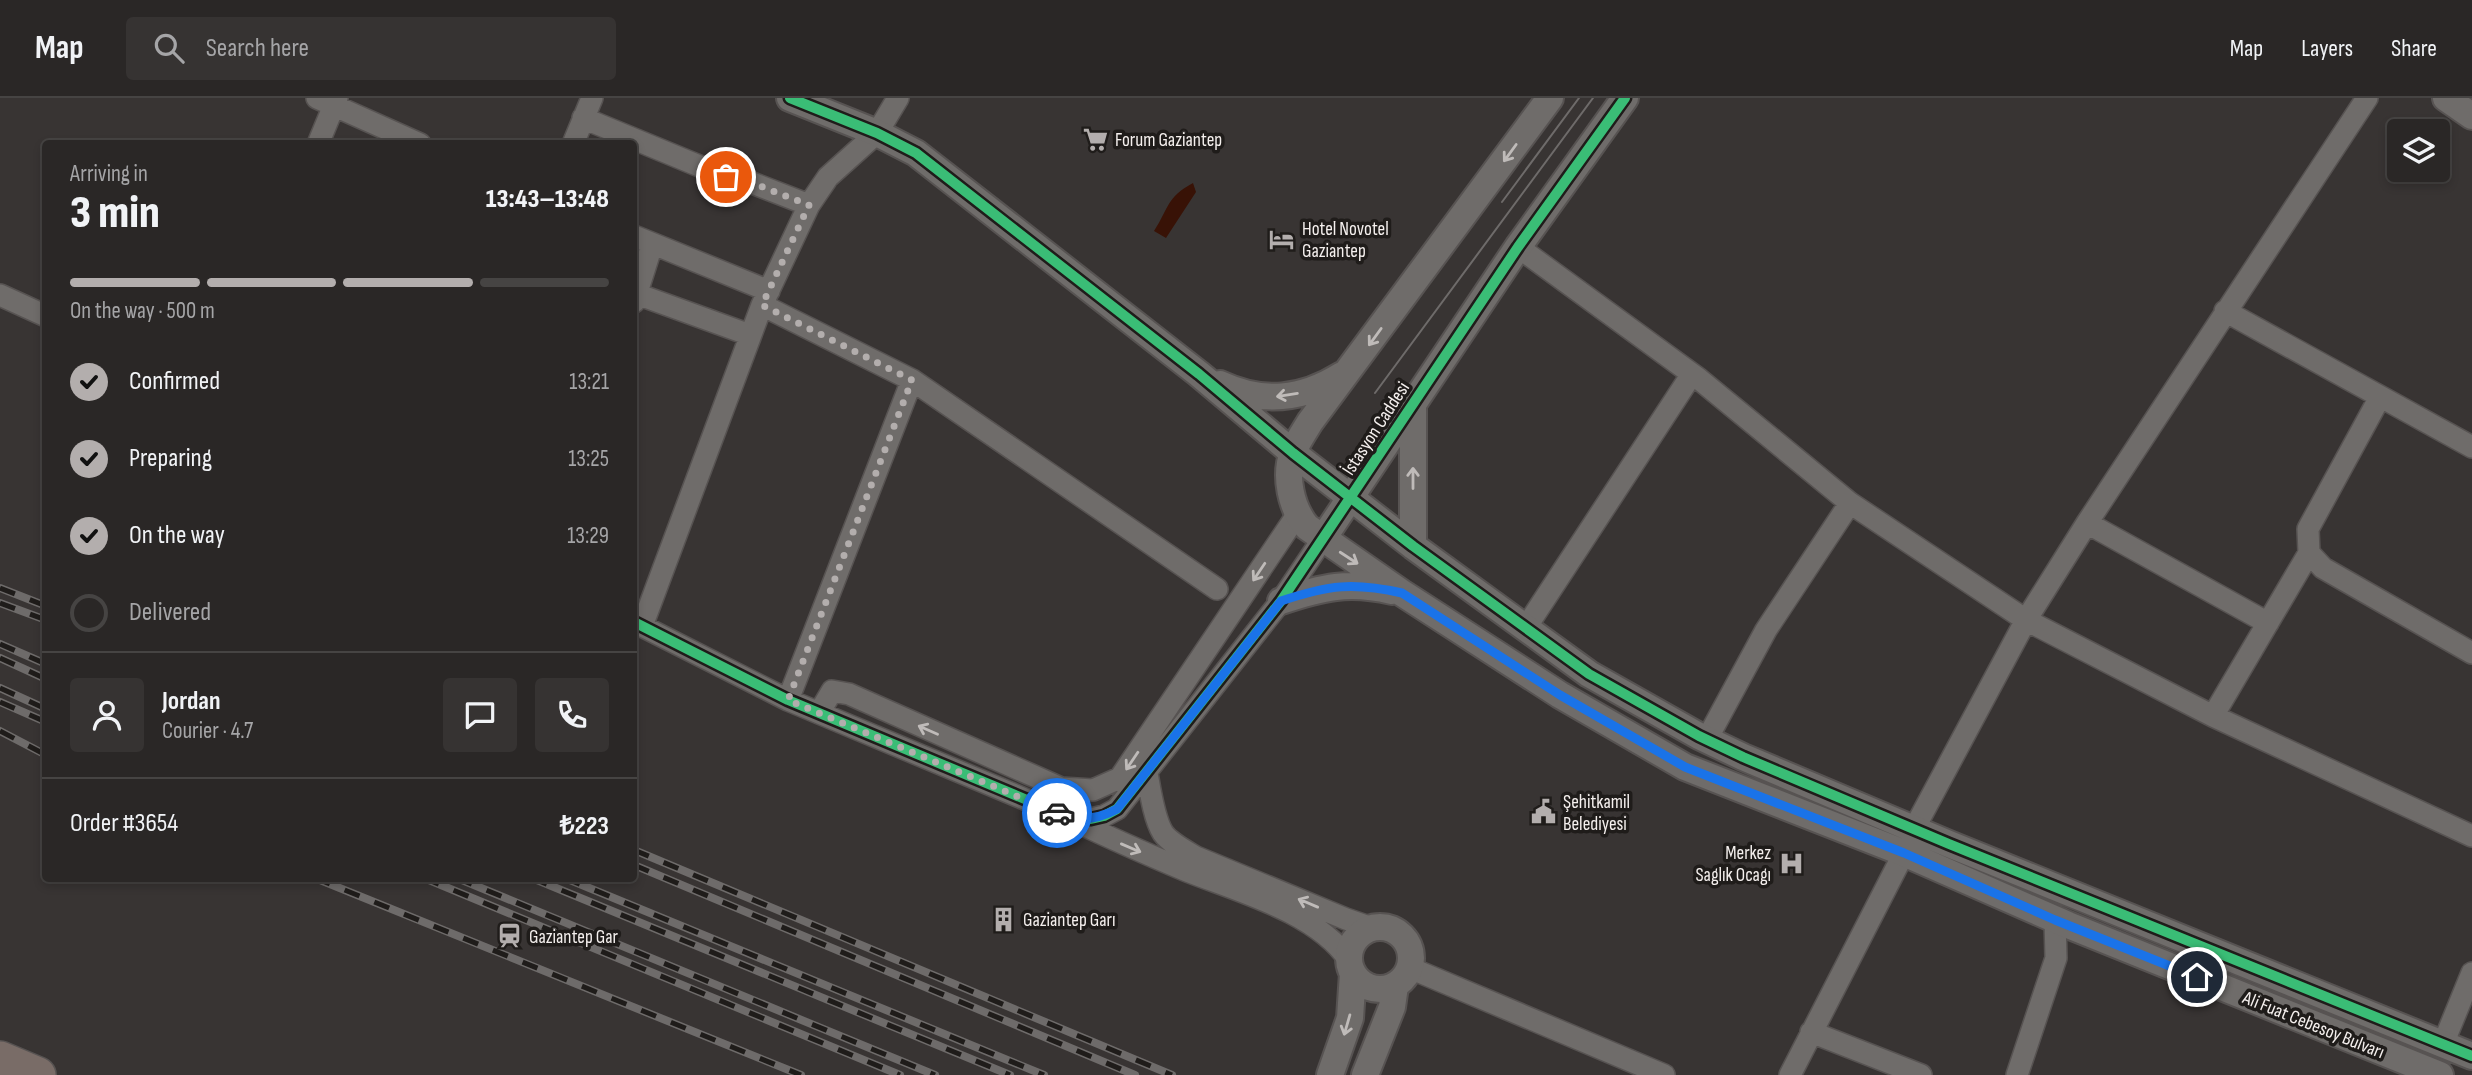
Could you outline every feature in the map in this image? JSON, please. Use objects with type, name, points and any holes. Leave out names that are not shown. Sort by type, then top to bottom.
[{"type":"highway","points":[[0,1059],[38,1075]]},
{"type":"street","points":[[575,140],[592,98]]},
{"type":"street","points":[[898,98],[877,133],[828,177],[809,205],[765,298],[638,624],[788,700],[1070,818],[1126,846],[1303,920],[1338,944],[1365,985],[1374,989],[1402,977],[1664,1075]]},
{"type":"street","points":[[819,713],[832,691],[849,694],[1061,788],[1093,790],[1120,778],[1297,515],[1289,485],[1293,453],[1310,422],[1550,98]]},
{"type":"street","name":"İstasyon Caddesi","points":[[1070,818],[1091,819],[1117,809],[1281,601],[1518,247],[1625,98]]},
{"type":"street","points":[[1914,828],[2026,621],[2225,311],[2367,98]]},
{"type":"street","points":[[2446,98],[2472,116]]},
{"type":"street","points":[[319,140],[329,100],[411,140]]},
{"type":"street","points":[[800,100],[916,153],[1199,374],[1350,498],[1525,629],[1590,674],[1743,757],[2472,1056]]},
{"type":"street","points":[[583,118],[636,140]]},
{"type":"street","points":[[637,140],[726,177],[742,179],[809,205]]},
{"type":"street","points":[[637,278],[643,241],[765,298],[912,380],[1217,589]]},
{"type":"street","points":[[1518,247],[1692,374],[1850,502],[2026,621],[2213,716],[2472,836]]},
{"type":"street","points":[[0,295],[42,314]]},
{"type":"street","points":[[637,297],[750,335]]},
{"type":"street","points":[[2225,311],[2472,446]]},
{"type":"street","points":[[1199,374],[1236,391],[1265,398],[1310,390],[1350,371]]},
{"type":"street","points":[[1525,629],[1692,374]]},
{"type":"street","points":[[788,700],[912,380]]},
{"type":"street","points":[[2213,716],[2309,553],[2308,529],[2380,397]]},
{"type":"street","points":[[1413,401],[1413,546]]},
{"type":"street","points":[[1707,739],[1766,630],[1850,502]]},
{"type":"street","name":"Ali Fuat Cebesoy Bulvarı","points":[[1297,515],[1322,540],[1402,593],[1560,695],[1685,767],[1904,853],[2055,920],[2433,1074]]},
{"type":"street","points":[[2087,523],[2268,623]]},
{"type":"street","points":[[2309,553],[2323,568],[2472,653]]},
{"type":"street","points":[[1281,601],[1318,589],[1349,585],[1402,593]]},
{"type":"street","points":[[1147,773],[1153,804],[1164,834],[1180,847],[1346,919],[1372,928],[1392,929],[1408,942],[1411,951],[1365,1075]]},
{"type":"street","points":[[1790,1075],[1904,853]]},
{"type":"street","points":[[2017,1075],[2056,958],[2055,920]]},
{"type":"street","points":[[1330,1075],[1350,1018],[1350,949],[1362,932],[1372,928]]},
{"type":"street","points":[[2443,1044],[2472,973]]},
{"type":"street","points":[[1811,1032],[1921,1075]]},
{"type":"shaded area","points":[[1193,183],[1196,192],[1166,238],[1154,231],[1173,198]]},
{"type":"tram line","points":[[1502,202],[1579,98]]},
{"type":"tram line","points":[[1375,393],[1593,98]]},
{"type":"railway","points":[[0,588],[42,604]]},
{"type":"railway","points":[[0,603],[42,619]]},
{"type":"railway","points":[[0,644],[42,662]]},
{"type":"railway","points":[[0,658],[42,677]]},
{"type":"railway","points":[[0,688],[42,707]]},
{"type":"railway","points":[[0,702],[42,720]]},
{"type":"railway","points":[[0,731],[42,753]]},
{"type":"railway","points":[[637,851],[1172,1075]]},
{"type":"railway","points":[[637,866],[1135,1075]]},
{"type":"railway","points":[[325,882],[801,1075]]},
{"type":"railway","points":[[434,882],[900,1075]]},
{"type":"railway","points":[[467,882],[935,1075]]},
{"type":"railway","points":[[542,882],[1010,1075]]},
{"type":"railway","points":[[575,882],[1044,1075]]},
{"type":"cycle path","points":[[790,98],[877,133],[916,153],[1199,374],[1293,453],[1413,546],[1589,674],[1699,736],[1743,757],[1949,844],[2472,1056]]},
{"type":"cycle path","points":[[637,624],[788,700],[1070,818],[1091,819],[1104,816],[1117,809],[1281,601],[1518,247],[1625,98]]},
{"type":"way so far","points":[[726,177],[742,179],[809,205],[762,305],[912,380],[788,700],[1057,813]]},
{"type":"place","name":"Forum Gaziantep","points":[[1095,139]]},
{"type":"place","name":"Hotel Novotel Gaziantep","points":[[1282,239]]},
{"type":"place","name":"Şehitkamil Belediyesi","points":[[1543,812]]},
{"type":"place","name":"Merkez Saglık Ocagı","points":[[1791,863]]},
{"type":"place","name":"Gaziantep Garı","points":[[1003,919]]},
{"type":"place","name":"Gaziantep Gar","points":[[509,936]]},
{"type":"route","points":[[1057,813],[1070,818],[1091,819],[1117,809],[1281,601],[1318,589],[1349,585],[1379,588],[1402,593],[1560,695],[1685,767],[1904,853],[2055,920],[2197,977]]}]
